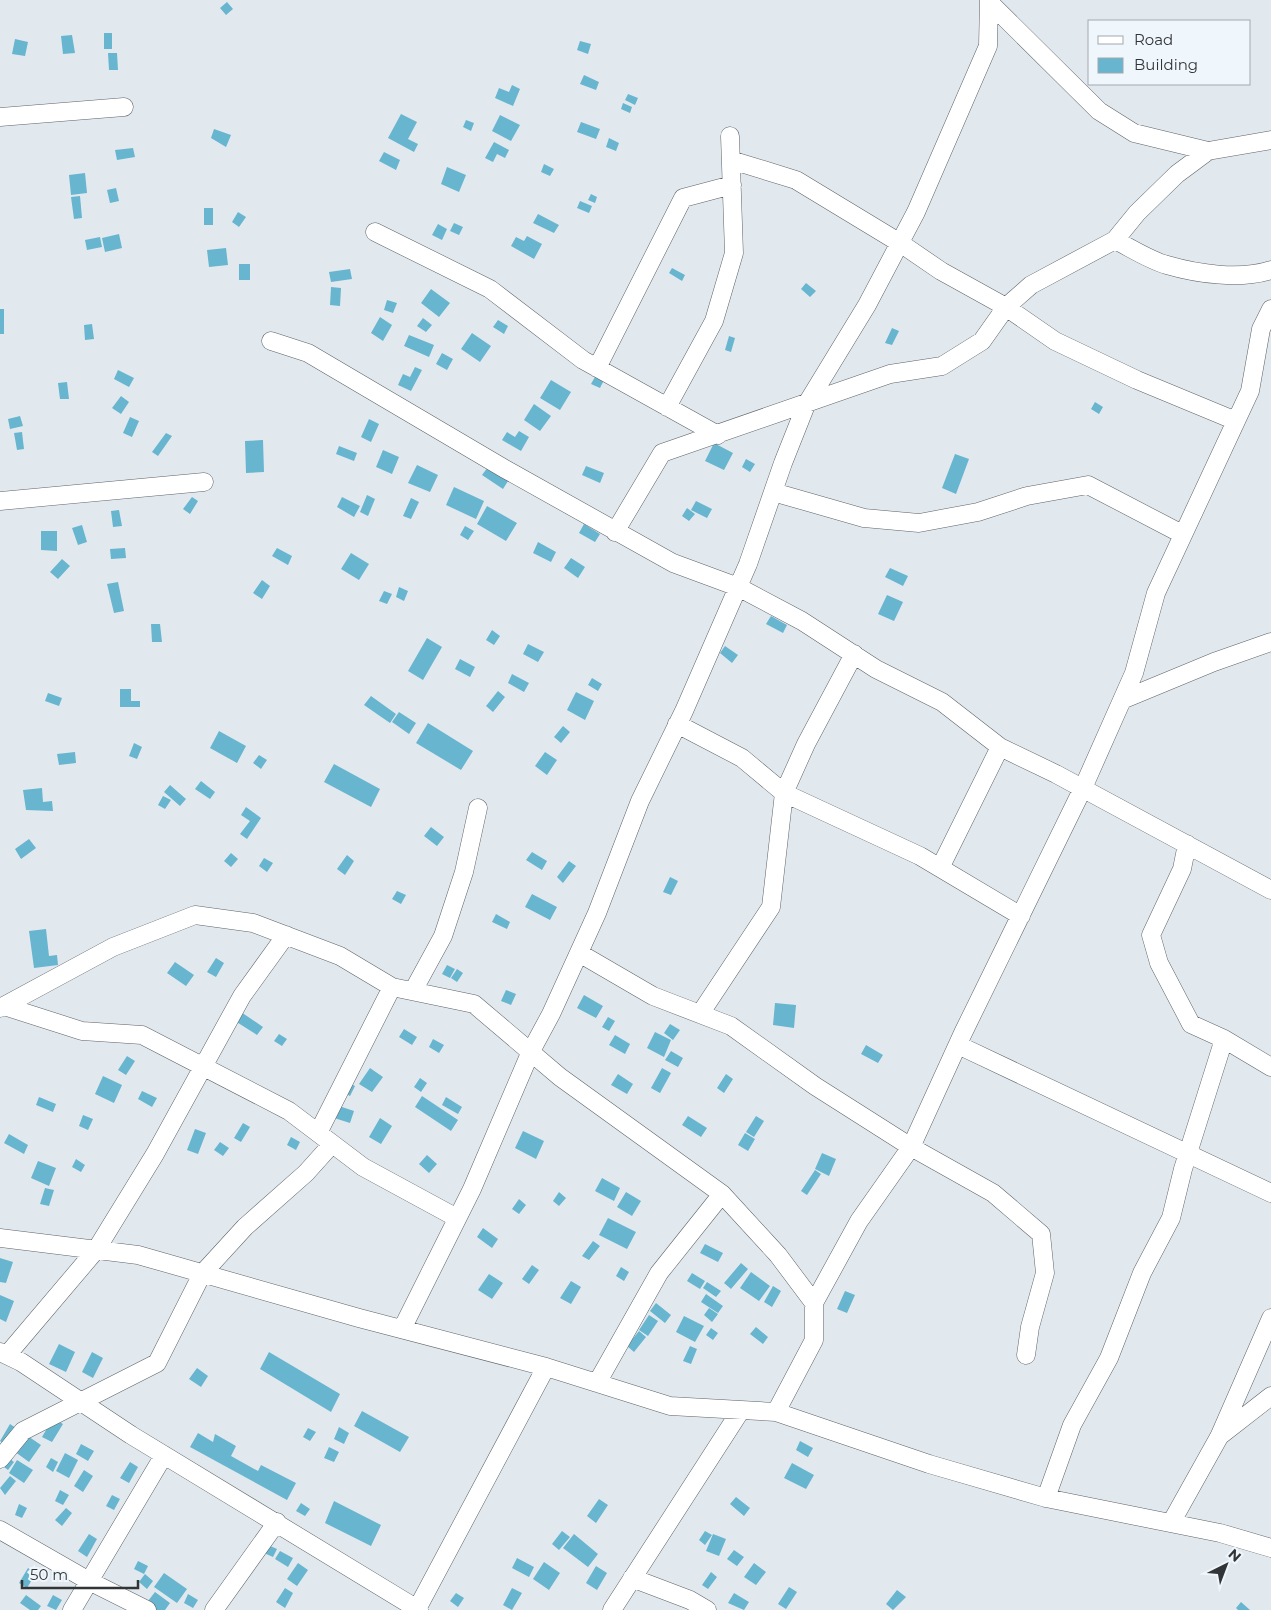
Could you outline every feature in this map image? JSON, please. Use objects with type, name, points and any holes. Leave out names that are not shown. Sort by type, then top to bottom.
[{"type":"street","points":[[990,2],[1099,111],[1134,133],[1208,151],[1271,140]]},
{"type":"street","points":[[402,1329],[457,1218],[531,1051],[551,1014],[597,913],[640,801],[677,724],[738,587],[806,405],[867,305],[916,212],[988,46],[990,2]]},
{"type":"street","points":[[0,117],[124,107]]},
{"type":"street","points":[[668,407],[714,320],[734,253],[730,136]]},
{"type":"street","points":[[615,532],[662,453],[806,405],[890,374],[942,366],[982,341],[1006,307],[1032,285],[1114,240],[1137,213],[1177,174],[1208,151]]},
{"type":"street","points":[[731,160],[796,180],[900,243],[941,271],[1006,307],[1056,341],[1137,380],[1236,421]]},
{"type":"street","points":[[597,368],[683,198],[732,185]]},
{"type":"street","points":[[375,232],[490,289],[583,360],[718,435]]},
{"type":"street","points":[[1114,240],[1166,265],[1192,270],[1254,276],[1271,270]]},
{"type":"street","points":[[776,1412],[814,1340],[814,1304],[859,1220],[911,1147],[958,1045],[1083,788],[1134,673],[1156,593],[1250,391],[1261,329],[1271,309]]},
{"type":"street","points":[[271,341],[308,353],[615,532],[673,563],[738,587],[802,621],[876,669],[942,702],[1000,747],[1083,788],[1271,890]]},
{"type":"street","points":[[0,501],[204,482]]},
{"type":"street","points":[[773,492],[864,518],[919,522],[978,512],[1027,496],[1088,485],[1182,534]]},
{"type":"street","points":[[1122,700],[1214,662],[1271,642]]},
{"type":"street","points":[[700,1014],[771,907],[784,793],[806,744],[854,654]]},
{"type":"street","points":[[677,724],[742,758],[784,793],[920,856],[1020,916]]},
{"type":"street","points":[[940,868],[1000,747]]},
{"type":"street","points":[[413,991],[443,936],[464,872],[478,808]]},
{"type":"street","points":[[1187,844],[1182,869],[1151,935],[1159,963],[1191,1024],[1224,1039],[1271,1068]]},
{"type":"street","points":[[2,1007],[113,947],[195,915],[253,923],[340,956],[392,986],[474,1004],[560,1077],[722,1194],[778,1255],[814,1304]]},
{"type":"street","points":[[286,936],[242,996],[155,1154],[96,1250],[4,1353],[21,1362],[164,1455],[277,1522],[418,1610],[546,1367]]},
{"type":"street","points":[[579,953],[653,996],[731,1026],[815,1086],[911,1147],[993,1194],[1041,1234],[1045,1273],[1030,1326],[1026,1355]]},
{"type":"street","points":[[318,1133],[392,986]]},
{"type":"street","points":[[2,1007],[82,1031],[142,1035],[289,1111],[363,1167],[457,1218]]},
{"type":"street","points":[[1046,1498],[1072,1425],[1110,1358],[1142,1273],[1171,1218],[1188,1153],[1224,1039]]},
{"type":"street","points":[[958,1045],[1271,1193]]},
{"type":"street","points":[[0,1459],[23,1431],[157,1363],[202,1274],[245,1227],[306,1173],[332,1144]]},
{"type":"street","points":[[597,1383],[659,1273],[722,1194]]},
{"type":"street","points":[[0,1238],[138,1255],[546,1367],[670,1406],[776,1412],[929,1464],[1046,1498],[1220,1533],[1271,1548]]},
{"type":"street","points":[[1171,1523],[1219,1437],[1271,1318]]},
{"type":"street","points":[[1219,1437],[1271,1396]]},
{"type":"street","points":[[612,1610],[741,1410]]},
{"type":"street","points":[[72,1610],[164,1455]]},
{"type":"street","points":[[214,1610],[277,1522]]},
{"type":"street","points":[[0,1530],[89,1581],[148,1610]]},
{"type":"street","points":[[632,1578],[690,1600],[707,1610]]},
{"type":"building","points":[[227,2],[233,9],[226,15],[220,8]]},
{"type":"building","points":[[104,33],[112,33],[112,49],[104,49]]},
{"type":"building","points":[[72,35],[75,53],[63,54],[61,36]]},
{"type":"building","points":[[15,39],[28,42],[25,56],[12,54]]},
{"type":"building","points":[[580,41],[591,44],[588,54],[577,50]]},
{"type":"building","points":[[108,53],[117,53],[118,70],[109,70]]},
{"type":"building","points":[[584,75],[599,82],[596,90],[580,84]]},
{"type":"building","points":[[512,85],[520,89],[513,106],[495,98],[499,88],[509,92]]},
{"type":"building","points":[[628,94],[638,98],[635,105],[625,100]]},
{"type":"building","points":[[623,103],[632,107],[630,113],[621,109]]},
{"type":"building","points":[[401,114],[417,122],[408,139],[418,144],[414,152],[388,138]]},
{"type":"building","points":[[500,115],[520,125],[511,141],[492,131]]},
{"type":"building","points":[[466,120],[474,123],[471,131],[463,127]]},
{"type":"building","points":[[581,122],[600,129],[596,139],[577,132]]},
{"type":"building","points":[[214,129],[231,135],[226,147],[211,138]]},
{"type":"building","points":[[609,138],[619,143],[616,151],[606,147]]},
{"type":"building","points":[[494,142],[509,150],[505,158],[497,154],[493,162],[485,158]]},
{"type":"building","points":[[133,148],[135,157],[117,160],[115,150]]},
{"type":"building","points":[[384,152],[400,160],[396,170],[379,161]]},
{"type":"building","points":[[544,164],[554,169],[550,176],[541,172]]},
{"type":"building","points":[[447,167],[466,175],[459,192],[441,184]]},
{"type":"building","points":[[85,173],[87,193],[71,195],[69,175]]},
{"type":"building","points":[[116,188],[119,201],[110,203],[107,190]]},
{"type":"building","points":[[591,194],[597,197],[595,203],[588,200]]},
{"type":"building","points":[[80,196],[82,218],[74,219],[71,197]]},
{"type":"building","points":[[580,201],[592,206],[589,213],[577,208]]},
{"type":"building","points":[[204,208],[213,208],[213,225],[204,225]]},
{"type":"building","points":[[238,212],[246,217],[239,227],[232,222]]},
{"type":"building","points":[[538,214],[559,225],[554,233],[533,223]]},
{"type":"building","points":[[454,223],[463,227],[459,235],[450,231]]},
{"type":"building","points":[[438,224],[447,229],[442,240],[432,235]]},
{"type":"building","points":[[119,234],[122,248],[105,252],[102,238]]},
{"type":"building","points":[[527,236],[542,244],[534,259],[511,246],[516,237],[524,241]]},
{"type":"building","points":[[100,237],[102,247],[87,250],[85,240]]},
{"type":"building","points":[[226,248],[228,265],[209,267],[207,250]]},
{"type":"building","points":[[239,264],[250,264],[250,280],[239,280]]},
{"type":"building","points":[[672,268],[685,275],[682,281],[669,273]]},
{"type":"building","points":[[350,269],[352,279],[331,282],[329,272]]},
{"type":"building","points":[[806,283],[816,291],[810,297],[801,289]]},
{"type":"building","points":[[331,287],[341,288],[340,306],[330,305]]},
{"type":"building","points":[[431,289],[450,303],[439,317],[421,303]]},
{"type":"building","points":[[387,300],[397,303],[393,313],[384,310]]},
{"type":"building","points":[[0,309],[4,309],[4,334],[0,334]]},
{"type":"building","points":[[380,317],[392,325],[383,341],[371,333]]},
{"type":"building","points":[[423,318],[432,325],[426,332],[417,326]]},
{"type":"building","points":[[498,320],[508,326],[504,334],[493,327]]},
{"type":"building","points":[[92,324],[94,339],[85,340],[84,325]]},
{"type":"building","points":[[892,328],[899,331],[892,345],[885,343]]},
{"type":"building","points":[[472,333],[491,346],[480,362],[461,349]]},
{"type":"building","points":[[409,335],[434,345],[429,357],[404,346]]},
{"type":"building","points":[[729,336],[735,338],[731,352],[725,350]]},
{"type":"building","points":[[442,353],[453,359],[447,370],[436,364]]},
{"type":"building","points":[[415,367],[422,370],[411,391],[398,385],[403,374],[410,377]]},
{"type":"building","points":[[118,370],[134,378],[129,387],[114,379]]},
{"type":"building","points":[[596,375],[604,380],[600,388],[591,384]]},
{"type":"building","points":[[551,380],[571,392],[560,410],[540,398]]},
{"type":"building","points":[[67,382],[69,399],[60,399],[58,383]]},
{"type":"building","points":[[121,396],[129,402],[121,414],[112,408]]},
{"type":"building","points":[[1095,402],[1103,407],[1099,414],[1091,409]]},
{"type":"building","points":[[534,404],[551,416],[540,431],[524,420]]},
{"type":"building","points":[[20,416],[23,426],[10,429],[8,419]]},
{"type":"building","points":[[130,417],[139,421],[132,437],[123,433]]},
{"type":"building","points":[[369,419],[379,424],[371,442],[361,437]]},
{"type":"building","points":[[519,431],[529,437],[521,451],[502,440],[507,432],[515,437]]},
{"type":"building","points":[[22,432],[24,449],[17,450],[14,433]]},
{"type":"building","points":[[166,433],[172,436],[158,456],[152,452]]},
{"type":"building","points":[[263,440],[264,472],[246,473],[245,441]]},
{"type":"building","points":[[714,443],[733,453],[724,470],[705,461]]},
{"type":"building","points":[[339,446],[357,453],[354,461],[336,454]]},
{"type":"building","points":[[383,450],[399,457],[392,474],[376,467]]},
{"type":"building","points":[[955,454],[969,459],[956,494],[942,488]]},
{"type":"building","points":[[746,459],[755,464],[750,472],[742,467]]},
{"type":"building","points":[[417,465],[438,475],[430,492],[408,483]]},
{"type":"building","points":[[586,466],[604,473],[600,483],[582,475]]},
{"type":"building","points":[[488,467],[508,481],[503,489],[482,475]]},
{"type":"building","points":[[454,487],[484,501],[476,519],[446,505]]},
{"type":"building","points":[[367,495],[375,499],[368,516],[360,512]]},
{"type":"building","points":[[192,497],[198,501],[190,514],[183,509]]},
{"type":"building","points":[[342,497],[360,506],[354,517],[337,507]]},
{"type":"building","points":[[411,498],[419,502],[411,519],[403,516]]},
{"type":"building","points":[[696,501],[712,509],[707,518],[691,510]]},
{"type":"building","points":[[487,506],[517,523],[506,541],[477,524]]},
{"type":"building","points":[[687,508],[695,514],[689,521],[682,516]]},
{"type":"building","points":[[119,510],[122,526],[113,527],[111,511]]},
{"type":"building","points":[[584,524],[600,534],[595,542],[579,533]]},
{"type":"building","points":[[82,525],[87,542],[78,545],[72,528]]},
{"type":"building","points":[[465,526],[474,531],[468,540],[460,535]]},
{"type":"building","points":[[41,531],[57,531],[57,551],[41,550]]},
{"type":"building","points":[[538,542],[556,552],[551,562],[533,553]]},
{"type":"building","points":[[125,548],[126,558],[111,559],[110,549]]},
{"type":"building","points":[[277,548],[292,556],[288,565],[272,556]]},
{"type":"building","points":[[351,553],[369,564],[359,580],[341,569]]},
{"type":"building","points":[[571,558],[585,567],[578,578],[564,568]]},
{"type":"building","points":[[62,559],[70,566],[58,579],[50,572]]},
{"type":"building","points":[[890,568],[908,576],[903,586],[885,577]]},
{"type":"building","points":[[262,580],[270,586],[262,599],[253,593]]},
{"type":"building","points":[[118,582],[124,611],[114,613],[107,584]]},
{"type":"building","points":[[399,587],[408,591],[404,601],[396,597]]},
{"type":"building","points":[[384,591],[392,594],[387,604],[379,601]]},
{"type":"building","points":[[887,595],[903,602],[894,621],[878,614]]},
{"type":"building","points":[[771,616],[787,625],[783,633],[766,624]]},
{"type":"building","points":[[151,624],[160,624],[162,642],[152,642]]},
{"type":"building","points":[[492,630],[500,636],[494,645],[486,640]]},
{"type":"building","points":[[427,638],[442,647],[423,680],[408,671]]},
{"type":"building","points":[[528,644],[544,652],[538,662],[523,654]]},
{"type":"building","points":[[725,646],[738,655],[732,663],[720,653]]},
{"type":"building","points":[[460,659],[475,667],[470,677],[455,669]]},
{"type":"building","points":[[512,674],[529,683],[524,692],[508,683]]},
{"type":"building","points":[[592,678],[602,684],[598,691],[588,685]]},
{"type":"building","points":[[120,689],[131,689],[131,701],[140,701],[140,707],[120,707]]},
{"type":"building","points":[[498,691],[505,697],[493,712],[486,706]]},
{"type":"building","points":[[576,692],[594,701],[585,720],[567,710]]},
{"type":"building","points":[[48,693],[62,698],[59,706],[45,701]]},
{"type":"building","points":[[371,696],[396,714],[390,723],[364,705]]},
{"type":"building","points":[[399,712],[416,723],[409,734],[392,722]]},
{"type":"building","points":[[428,723],[473,751],[461,770],[416,743]]},
{"type":"building","points":[[563,726],[570,732],[561,743],[554,737]]},
{"type":"building","points":[[219,731],[246,746],[237,763],[210,748]]},
{"type":"building","points":[[134,743],[142,747],[137,759],[129,756]]},
{"type":"building","points":[[75,752],[76,763],[59,765],[57,754]]},
{"type":"building","points":[[545,752],[557,760],[547,775],[535,766]]},
{"type":"building","points":[[259,755],[267,760],[261,769],[253,763]]},
{"type":"building","points":[[334,764],[380,789],[371,807],[324,782]]},
{"type":"building","points":[[201,781],[215,792],[210,799],[195,789]]},
{"type":"building","points":[[170,785],[186,799],[180,806],[164,792]]},
{"type":"building","points":[[42,788],[43,802],[52,801],[53,811],[26,810],[23,790]]},
{"type":"building","points":[[163,796],[171,800],[165,809],[158,805]]},
{"type":"building","points":[[246,807],[261,818],[247,839],[240,834],[250,821],[241,815]]},
{"type":"building","points":[[431,827],[444,837],[437,846],[424,836]]},
{"type":"building","points":[[29,839],[36,848],[21,859],[15,849]]},
{"type":"building","points":[[532,852],[547,861],[542,870],[526,860]]},
{"type":"building","points":[[231,853],[238,859],[231,867],[224,861]]},
{"type":"building","points":[[347,855],[354,861],[345,875],[337,869]]},
{"type":"building","points":[[264,858],[273,863],[267,872],[259,866]]},
{"type":"building","points":[[569,861],[576,866],[563,883],[557,877]]},
{"type":"building","points":[[670,877],[678,881],[671,895],[663,892]]},
{"type":"building","points":[[397,891],[406,895],[401,904],[392,899]]},
{"type":"building","points":[[532,894],[557,907],[550,920],[525,907]]},
{"type":"building","points":[[496,914],[510,922],[507,929],[492,922]]},
{"type":"building","points":[[46,929],[49,956],[57,955],[58,965],[34,968],[29,931]]},
{"type":"building","points":[[216,958],[224,963],[216,977],[207,972]]},
{"type":"building","points":[[175,962],[194,975],[186,986],[167,973]]},
{"type":"building","points":[[447,965],[455,969],[450,978],[442,974]]},
{"type":"building","points":[[457,969],[463,973],[457,982],[451,978]]},
{"type":"building","points":[[506,990],[516,994],[511,1005],[501,1001]]},
{"type":"building","points":[[584,995],[603,1006],[596,1018],[577,1008]]},
{"type":"building","points":[[775,1003],[796,1005],[794,1028],[773,1025]]},
{"type":"building","points":[[241,1012],[263,1027],[257,1035],[235,1021]]},
{"type":"building","points":[[608,1017],[615,1021],[609,1031],[602,1027]]},
{"type":"building","points":[[670,1024],[680,1030],[673,1040],[664,1033]]},
{"type":"building","points":[[404,1029],[417,1037],[412,1045],[399,1037]]},
{"type":"building","points":[[655,1032],[671,1040],[664,1057],[647,1048]]},
{"type":"building","points":[[279,1034],[287,1039],[282,1046],[274,1041]]},
{"type":"building","points":[[615,1035],[630,1044],[625,1054],[609,1045]]},
{"type":"building","points":[[433,1039],[444,1045],[439,1053],[429,1047]]},
{"type":"building","points":[[866,1045],[883,1055],[878,1063],[861,1054]]},
{"type":"building","points":[[671,1051],[683,1058],[678,1067],[665,1060]]},
{"type":"building","points":[[127,1056],[135,1061],[126,1075],[118,1070]]},
{"type":"building","points":[[370,1068],[383,1077],[372,1092],[359,1084]]},
{"type":"building","points":[[662,1068],[671,1073],[660,1093],[651,1088]]},
{"type":"building","points":[[618,1074],[633,1084],[627,1094],[611,1085]]},
{"type":"building","points":[[726,1074],[733,1079],[724,1093],[717,1088]]},
{"type":"building","points":[[103,1076],[122,1085],[114,1103],[95,1094]]},
{"type":"building","points":[[420,1078],[427,1083],[421,1092],[414,1087]]},
{"type":"building","points":[[347,1082],[355,1086],[350,1096],[341,1091]]},
{"type":"building","points":[[142,1091],[157,1098],[152,1107],[138,1099]]},
{"type":"building","points":[[422,1096],[458,1120],[451,1131],[415,1107]]},
{"type":"building","points":[[39,1097],[56,1104],[53,1112],[36,1105]]},
{"type":"building","points":[[446,1097],[462,1107],[458,1114],[442,1105]]},
{"type":"building","points":[[336,1105],[354,1111],[350,1123],[331,1117]]},
{"type":"building","points":[[83,1115],[93,1119],[88,1130],[79,1126]]},
{"type":"building","points":[[688,1116],[707,1128],[701,1137],[682,1125]]},
{"type":"building","points":[[756,1116],[764,1121],[754,1137],[746,1132]]},
{"type":"building","points":[[380,1118],[392,1126],[381,1144],[369,1137]]},
{"type":"building","points":[[243,1123],[250,1127],[241,1142],[234,1138]]},
{"type":"building","points":[[195,1129],[206,1133],[198,1154],[187,1150]]},
{"type":"building","points":[[523,1131],[544,1141],[536,1159],[515,1148]]},
{"type":"building","points":[[745,1133],[755,1139],[748,1151],[738,1145]]},
{"type":"building","points":[[9,1134],[28,1145],[24,1154],[4,1143]]},
{"type":"building","points":[[291,1137],[300,1142],[296,1150],[287,1145]]},
{"type":"building","points":[[220,1142],[229,1148],[223,1156],[214,1150]]},
{"type":"building","points":[[822,1153],[836,1159],[829,1176],[815,1169]]},
{"type":"building","points":[[427,1155],[437,1164],[429,1173],[419,1164]]},
{"type":"building","points":[[76,1159],[85,1165],[81,1172],[72,1167]]},
{"type":"building","points":[[38,1161],[56,1168],[49,1186],[31,1178]]},
{"type":"building","points":[[815,1170],[821,1174],[807,1195],[801,1191]]},
{"type":"building","points":[[602,1178],[620,1188],[614,1201],[595,1191]]},
{"type":"building","points":[[45,1188],[54,1190],[49,1206],[40,1204]]},
{"type":"building","points":[[559,1192],[566,1198],[559,1206],[553,1201]]},
{"type":"building","points":[[626,1192],[641,1201],[632,1216],[617,1207]]},
{"type":"building","points":[[519,1199],[526,1205],[519,1214],[512,1209]]},
{"type":"building","points":[[608,1218],[636,1232],[627,1249],[599,1235]]},
{"type":"building","points":[[483,1228],[498,1239],[492,1248],[477,1237]]},
{"type":"building","points":[[593,1241],[600,1246],[589,1260],[582,1256]]},
{"type":"building","points":[[705,1244],[723,1253],[718,1262],[700,1253]]},
{"type":"building","points":[[0,1258],[13,1262],[6,1283],[0,1282]]},
{"type":"building","points":[[741,1263],[748,1269],[731,1289],[724,1283]]},
{"type":"building","points":[[532,1265],[539,1270],[529,1284],[522,1279]]},
{"type":"building","points":[[621,1267],[629,1272],[624,1281],[616,1276]]},
{"type":"building","points":[[751,1272],[770,1286],[759,1301],[740,1288]]},
{"type":"building","points":[[692,1273],[705,1281],[700,1289],[687,1281]]},
{"type":"building","points":[[489,1274],[503,1283],[492,1299],[478,1290]]},
{"type":"building","points":[[571,1281],[581,1287],[571,1304],[560,1298]]},
{"type":"building","points":[[707,1282],[721,1291],[716,1297],[703,1288]]},
{"type":"building","points":[[773,1286],[781,1291],[772,1307],[764,1302]]},
{"type":"building","points":[[845,1291],[855,1295],[847,1313],[837,1309]]},
{"type":"building","points":[[706,1294],[723,1306],[718,1313],[701,1302]]},
{"type":"building","points":[[0,1295],[14,1301],[6,1322],[0,1319]]},
{"type":"building","points":[[656,1303],[671,1315],[665,1323],[650,1311]]},
{"type":"building","points":[[709,1308],[718,1314],[712,1322],[704,1315]]},
{"type":"building","points":[[649,1315],[658,1321],[648,1336],[639,1330]]},
{"type":"building","points":[[684,1316],[704,1326],[695,1342],[676,1332]]},
{"type":"building","points":[[756,1327],[768,1337],[763,1344],[750,1334]]},
{"type":"building","points":[[711,1328],[718,1333],[713,1340],[706,1335]]},
{"type":"building","points":[[639,1331],[646,1337],[634,1352],[627,1346]]},
{"type":"building","points":[[59,1344],[75,1352],[66,1372],[49,1364]]},
{"type":"building","points":[[690,1346],[697,1349],[691,1364],[683,1361]]},
{"type":"building","points":[[92,1352],[103,1358],[93,1378],[82,1372]]},
{"type":"building","points":[[269,1352],[340,1394],[331,1412],[260,1369]]},
{"type":"building","points":[[197,1368],[208,1376],[201,1387],[189,1379]]},
{"type":"building","points":[[362,1411],[409,1437],[400,1452],[354,1426]]},
{"type":"building","points":[[53,1418],[63,1424],[52,1442],[42,1437]]},
{"type":"building","points":[[10,1424],[41,1445],[29,1462],[0,1441]]},
{"type":"building","points":[[339,1427],[349,1433],[344,1444],[334,1439]]},
{"type":"building","points":[[308,1428],[316,1432],[310,1441],[303,1437]]},
{"type":"building","points":[[198,1433],[213,1442],[215,1434],[236,1446],[231,1456],[258,1471],[261,1465],[296,1483],[287,1500],[190,1447]]},
{"type":"building","points":[[800,1441],[813,1448],[808,1457],[796,1450]]},
{"type":"building","points":[[81,1444],[94,1451],[88,1461],[76,1454]]},
{"type":"building","points":[[329,1447],[339,1452],[334,1462],[324,1458]]},
{"type":"building","points":[[1,1452],[14,1462],[8,1470],[0,1464]]},
{"type":"building","points":[[65,1453],[78,1460],[69,1478],[56,1471]]},
{"type":"building","points":[[51,1458],[58,1462],[53,1472],[46,1467]]},
{"type":"building","points":[[17,1460],[33,1470],[24,1483],[9,1473]]},
{"type":"building","points":[[130,1462],[138,1467],[129,1483],[120,1478]]},
{"type":"building","points":[[792,1463],[814,1475],[806,1489],[784,1478]]},
{"type":"building","points":[[84,1470],[93,1476],[83,1492],[74,1486]]},
{"type":"building","points":[[10,1476],[16,1481],[5,1495],[0,1488]]},
{"type":"building","points":[[60,1490],[69,1495],[63,1505],[55,1501]]},
{"type":"building","points":[[112,1495],[120,1499],[114,1510],[106,1506]]},
{"type":"building","points":[[736,1497],[750,1508],[744,1516],[730,1504]]},
{"type":"building","points":[[599,1499],[608,1505],[596,1523],[587,1516]]},
{"type":"building","points":[[334,1501],[381,1525],[371,1546],[325,1523]]},
{"type":"building","points":[[301,1503],[310,1509],[305,1516],[296,1511]]},
{"type":"building","points":[[19,1504],[27,1508],[22,1518],[15,1515]]},
{"type":"building","points":[[66,1508],[72,1513],[62,1526],[55,1520]]},
{"type":"building","points":[[562,1531],[570,1537],[559,1550],[552,1544]]},
{"type":"building","points":[[705,1531],[712,1535],[705,1545],[699,1540]]},
{"type":"building","points":[[89,1534],[97,1539],[87,1557],[78,1551]]},
{"type":"building","points":[[574,1534],[598,1554],[588,1567],[563,1548]]},
{"type":"building","points":[[713,1534],[726,1539],[719,1556],[706,1551]]},
{"type":"building","points":[[268,1545],[277,1549],[273,1557],[264,1553]]},
{"type":"building","points":[[734,1550],[744,1557],[737,1566],[727,1559]]},
{"type":"building","points":[[280,1551],[293,1558],[288,1567],[275,1559]]},
{"type":"building","points":[[517,1558],[534,1567],[529,1577],[512,1568]]},
{"type":"building","points":[[138,1561],[148,1566],[144,1574],[134,1569]]},
{"type":"building","points":[[544,1562],[560,1573],[549,1590],[533,1579]]},
{"type":"building","points":[[298,1563],[308,1570],[297,1586],[287,1579]]},
{"type":"building","points":[[754,1563],[766,1572],[756,1585],[744,1577]]},
{"type":"building","points":[[596,1566],[607,1573],[597,1590],[586,1583]]},
{"type":"building","points":[[28,1568],[36,1573],[27,1588],[19,1583]]},
{"type":"building","points":[[711,1572],[717,1577],[708,1589],[702,1585]]},
{"type":"building","points":[[164,1573],[187,1589],[177,1603],[154,1587]]},
{"type":"building","points":[[145,1574],[153,1581],[147,1589],[139,1582]]},
{"type":"building","points":[[789,1587],[797,1592],[786,1609],[778,1604]]},
{"type":"building","points":[[285,1588],[293,1593],[285,1608],[276,1602]]},
{"type":"building","points":[[512,1588],[522,1593],[512,1610],[503,1605]]},
{"type":"building","points":[[897,1590],[906,1597],[893,1610],[886,1604]]},
{"type":"building","points":[[155,1592],[170,1603],[165,1610],[141,1610]]},
{"type":"building","points":[[456,1593],[464,1598],[458,1607],[450,1601]]},
{"type":"building","points":[[734,1593],[749,1602],[744,1610],[728,1603]]},
{"type":"building","points":[[188,1594],[198,1600],[193,1608],[184,1603]]},
{"type":"building","points":[[26,1595],[41,1606],[38,1610],[30,1610],[20,1603]]},
{"type":"building","points":[[53,1595],[62,1600],[56,1610],[47,1606]]},
{"type":"building","points":[[1241,1602],[1250,1610],[1238,1610],[1236,1608]]}]
